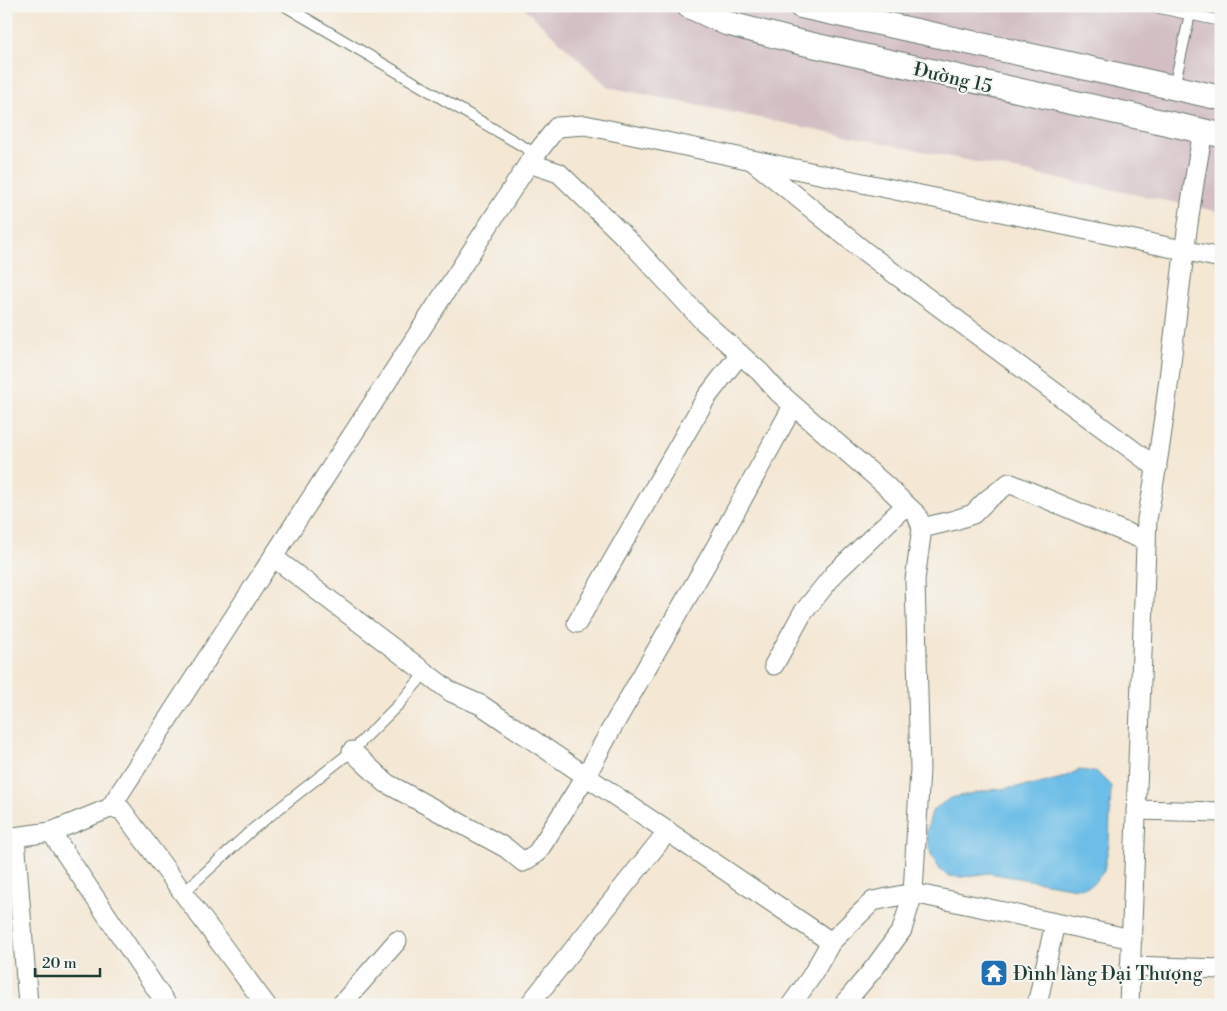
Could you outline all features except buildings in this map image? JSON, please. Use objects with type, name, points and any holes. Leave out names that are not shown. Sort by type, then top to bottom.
[{"type":"street","name":"Đường 15","points":[[801,6],[1221,98]]},
{"type":"street","name":"Đường 15","points":[[694,8],[726,23],[799,42],[1212,133]]},
{"type":"street","points":[[1157,122],[1169,86]]},
{"type":"street","points":[[110,808],[533,158],[557,127],[585,125],[1221,258]]},
{"type":"street","points":[[1129,1005],[1147,519],[1157,468],[1185,251],[1212,133]]},
{"type":"street","points":[[533,158],[559,173],[634,246],[703,321],[760,372],[778,392],[917,515],[922,528],[915,580],[920,769],[913,893],[902,930],[875,967],[843,1005]]},
{"type":"street","points":[[750,159],[864,251],[1157,468]]},
{"type":"street","points":[[577,623],[706,398],[740,354]]},
{"type":"street","points":[[352,751],[386,784],[506,848],[523,862],[537,853],[586,776],[794,406]]},
{"type":"street","points":[[922,528],[973,514],[1009,483],[1146,541]]},
{"type":"street","points":[[774,665],[802,614],[834,574],[906,505]]},
{"type":"street","points":[[273,557],[451,692],[481,705],[831,942]]},
{"type":"street","points":[[28,1005],[10,837],[51,832],[110,808],[121,809],[266,1005]]},
{"type":"street","points":[[1136,810],[1221,812]]},
{"type":"street","points":[[529,1005],[668,831]]},
{"type":"street","points":[[51,832],[167,1005]]},
{"type":"street","points":[[791,1005],[831,942],[873,901],[913,893],[1132,940]]},
{"type":"street","points":[[1037,1005],[1055,923]]},
{"type":"street","points":[[341,1005],[398,941]]},
{"type":"street","points":[[1130,966],[1221,969]]},
{"type":"lane","points":[[286,6],[533,158]]},
{"type":"lane","points":[[1150,6],[1221,21]]},
{"type":"lane","points":[[1169,86],[1190,14]]},
{"type":"lane","points":[[183,893],[253,829],[352,751],[401,702],[425,673]]},
{"type":"shaded area","points":[[522,6],[1221,6],[1221,212],[608,87]]},
{"type":"water","points":[[1079,770],[1097,772],[1111,786],[1109,844],[1104,870],[1093,884],[1076,888],[989,873],[962,877],[949,876],[941,871],[932,857],[926,834],[932,811],[950,798],[990,790],[1035,785],[1062,778]]},
{"type":"place","name":"Đình làng Đại Thượng","points":[[994,973]]}]
